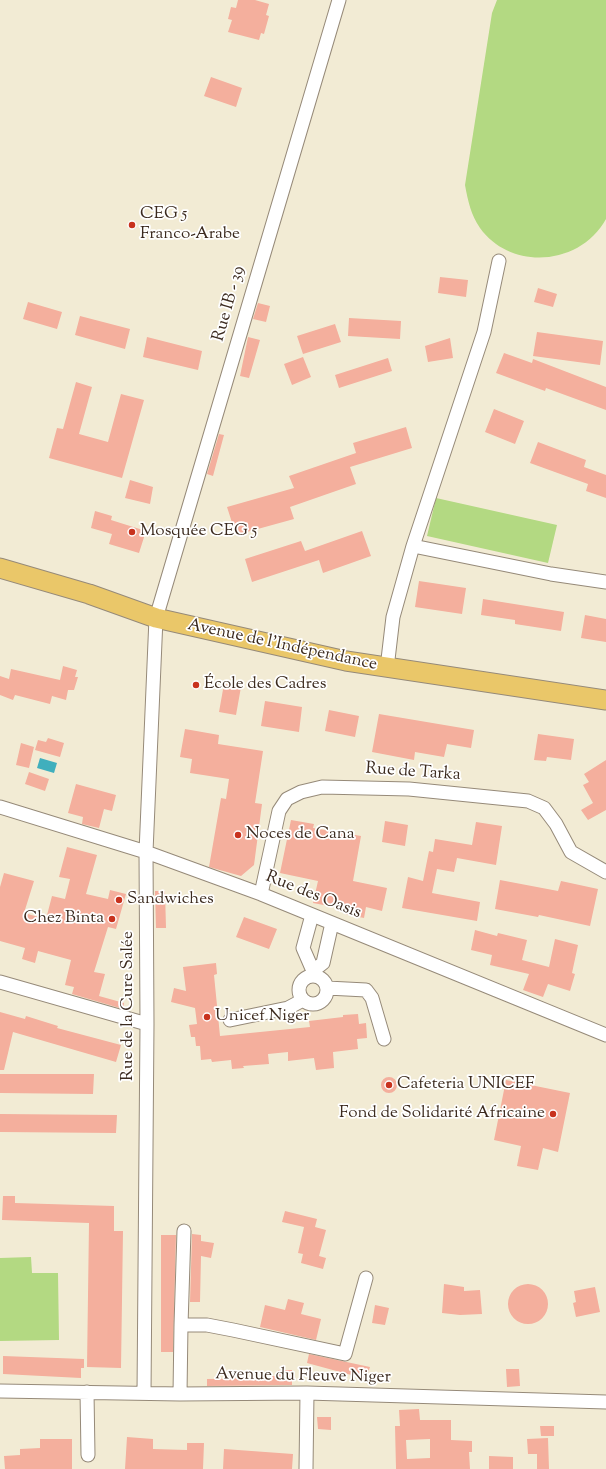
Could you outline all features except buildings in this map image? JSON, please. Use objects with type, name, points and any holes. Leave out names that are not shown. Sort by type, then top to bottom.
[{"type":"highway","name":"Avenue de l'Indépendance","points":[[0,568],[89,594],[156,618],[346,661],[606,700]]},
{"type":"highway","name":"Avenue de l'Indépendance","points":[[572,694],[606,694]]},
{"type":"street","name":"Rue IB - 39","points":[[156,618],[339,0]]},
{"type":"street","points":[[387,668],[393,617],[413,546],[484,332],[499,261]]},
{"type":"street","points":[[413,546],[551,574],[606,582]]},
{"type":"street","name":"Rue de la Cure Salée","points":[[144,1394],[147,1024],[146,852],[156,618]]},
{"type":"street","name":"Rue de Tarka","points":[[261,894],[280,811],[287,799],[301,792],[322,787],[409,789],[528,801],[544,808],[556,824],[571,852],[606,872]]},
{"type":"street","name":"Rue des Oasis","points":[[0,807],[146,852],[261,894],[606,1035]]},
{"type":"street","points":[[312,915],[303,948],[313,974],[322,978],[328,988],[326,996],[320,1002],[311,1004],[303,1000],[299,991],[301,982],[313,974],[323,963],[332,923]]},
{"type":"street","points":[[0,982],[147,1024]]},
{"type":"street","points":[[328,988],[366,990],[372,998],[384,1039]]},
{"type":"street","points":[[230,1020],[288,1008],[303,1000]]},
{"type":"street","points":[[180,1394],[184,1231]]},
{"type":"street","points":[[181,1325],[207,1325],[345,1354],[366,1278]]},
{"type":"street","name":"Avenue du Fleuve Niger","points":[[0,1391],[144,1394],[307,1393],[606,1402]]},
{"type":"street","points":[[87,1392],[88,1455]]},
{"type":"street","points":[[306,1469],[307,1393]]},
{"type":"green space","points":[[497,0],[606,0],[606,219],[595,234],[580,246],[564,254],[546,257],[527,257],[510,252],[494,242],[480,228],[474,218],[469,202],[465,185],[492,13]]},
{"type":"green space","points":[[436,498],[557,525],[548,563],[427,536]]},
{"type":"green space","points":[[31,1257],[32,1273],[58,1273],[59,1340],[0,1341],[0,1258]]},
{"type":"water","points":[[40,758],[57,763],[54,773],[37,768]]},
{"type":"place","name":"CEG 5 Franco-Arabe","points":[[132,225]]},
{"type":"place","name":"Mosquée CEG 5","points":[[132,532]]},
{"type":"place","name":"École des Cadres","points":[[196,685]]},
{"type":"place","name":"Noces de Cana","points":[[238,835]]},
{"type":"place","name":"Sandwiches","points":[[119,900]]},
{"type":"place","name":"Chez Binta","points":[[112,919]]},
{"type":"place","name":"Unicef Niger","points":[[207,1017]]},
{"type":"place","name":"Cafeteria UNICEF","points":[[389,1085]]},
{"type":"place","name":"Fond de Solidarité Africaine","points":[[553,1114]]}]
